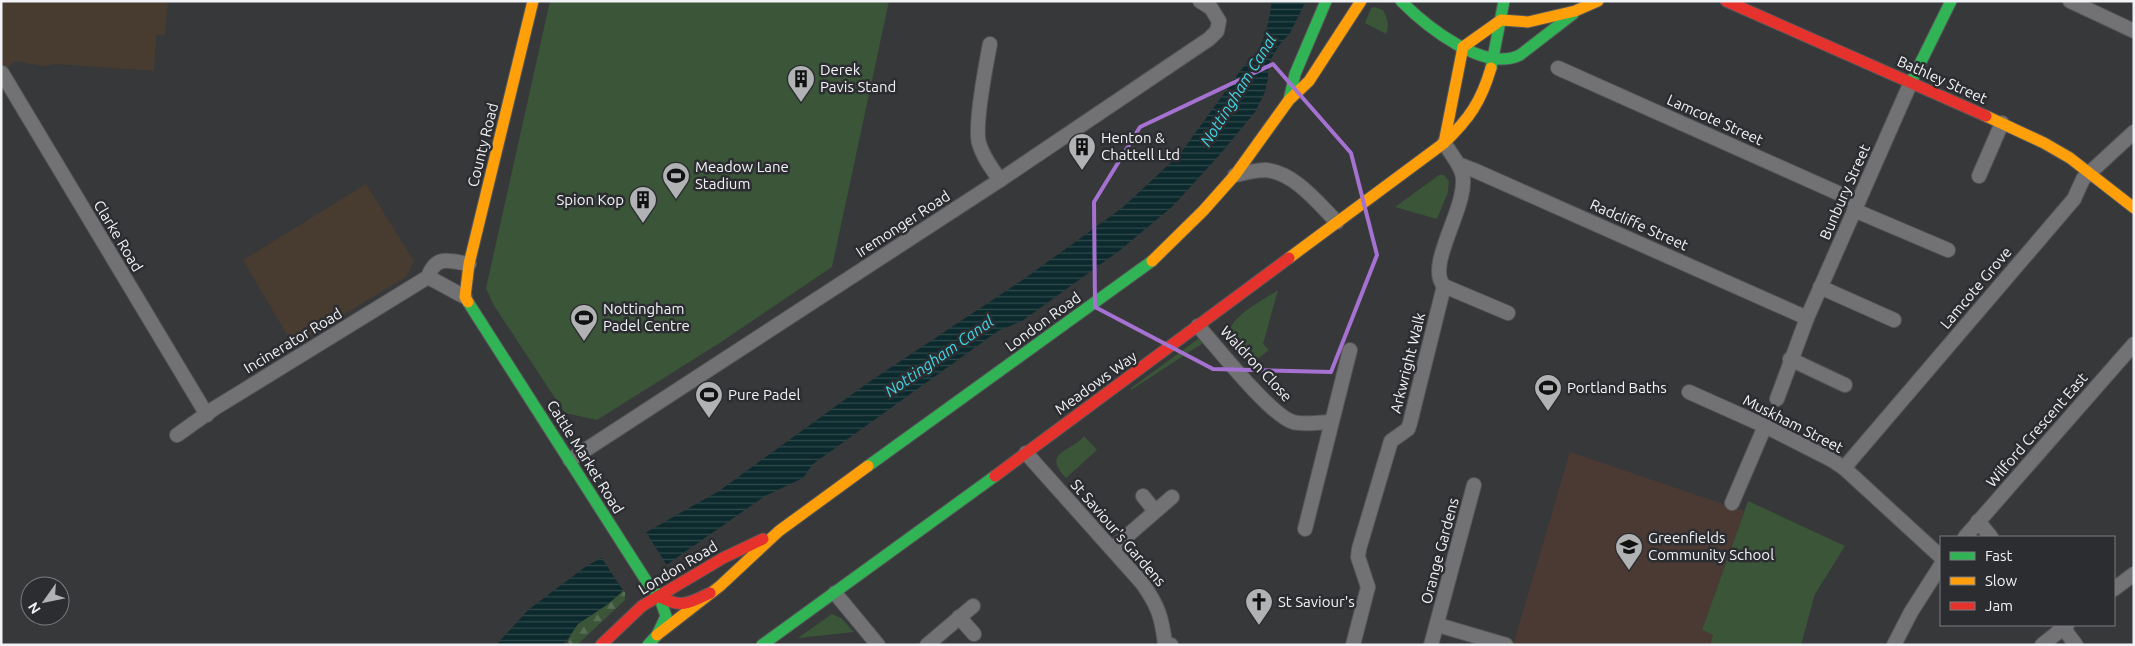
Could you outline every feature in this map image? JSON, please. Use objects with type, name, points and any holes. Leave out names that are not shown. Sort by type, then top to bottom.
[{"type":"main road","name":"County Road","points":[[465,297],[469,264],[533,1]]},
{"type":"main road","name":"London Road","points":[[1289,100],[1295,74],[1326,1]]},
{"type":"main road","name":"London Road","points":[[648,645],[657,635],[743,566],[779,531],[1154,259],[1202,212],[1234,175],[1289,100],[1309,81],[1361,1]]},
{"type":"main road","points":[[1401,1],[1415,14],[1463,46],[1478,55],[1493,60],[1517,57],[1575,11]]},
{"type":"main road","name":"Meadows Way","points":[[762,645],[1026,453],[1444,143],[1465,123],[1478,103],[1489,78],[1504,1]]},
{"type":"main road","points":[[1444,143],[1447,112],[1455,90],[1463,46],[1501,20],[1528,22],[1575,11],[1598,1]]},
{"type":"main road","name":"Bathley Street","points":[[1726,1],[2044,143],[2070,158],[2134,208]]},
{"type":"main road","name":"Bunbury Street","points":[[1911,82],[1951,1]]},
{"type":"main road","name":"Cattle Market Road","points":[[465,297],[472,311],[647,582],[659,596],[666,616],[657,635]]},
{"type":"main road","name":"London Road","points":[[601,645],[642,606],[723,558],[779,531]]},
{"type":"main road","points":[[659,596],[678,606],[688,604],[710,593]]},
{"type":"street","name":"Iremonger Road","points":[[570,460],[1000,180],[1209,39],[1217,31],[1219,21],[1211,8],[1200,1]]},
{"type":"street","points":[[2070,1],[2134,31]]},
{"type":"street","points":[[990,44],[984,78],[979,142],[985,157],[1000,180]]},
{"type":"street","name":"Lamcote Street","points":[[1558,68],[1948,250]]},
{"type":"street","name":"Clarke Road","points":[[2,73],[206,416]]},
{"type":"street","name":"Bunbury Street","points":[[1777,399],[1790,359],[1820,287],[1911,82]]},
{"type":"street","points":[[1979,176],[2002,124]]},
{"type":"street","name":"Lamcote Grove","points":[[1844,468],[2074,198],[2083,179],[2134,132]]},
{"type":"street","name":"Arkwright Walk","points":[[1353,645],[1368,587],[1358,556],[1359,549],[1391,441],[1408,428],[1410,424],[1444,286],[1440,281],[1438,273],[1440,258],[1454,223],[1463,188],[1462,174],[1458,164],[1444,143]]},
{"type":"street","name":"Radcliffe Street","points":[[1458,164],[1485,174],[1807,318]]},
{"type":"street","points":[[1234,175],[1262,170],[1279,173],[1305,190],[1337,222]]},
{"type":"street","name":"Incinerator Road","points":[[177,435],[428,277],[432,267],[438,262],[446,260],[469,264]]},
{"type":"street","points":[[428,277],[465,297]]},
{"type":"street","points":[[1444,286],[1508,313]]},
{"type":"street","points":[[1820,287],[1894,320]]},
{"type":"street","name":"Waldron Close","points":[[1198,326],[1257,393],[1282,416],[1292,422],[1331,422]]},
{"type":"street","name":"Wilford Crescent East","points":[[1966,536],[2134,344]]},
{"type":"street","points":[[1305,529],[1350,350]]},
{"type":"street","points":[[1790,359],[1845,385]]},
{"type":"street","name":"Muskham Street","points":[[1689,392],[1765,426],[1832,460],[1844,468],[1940,556]]},
{"type":"street","points":[[1732,502],[1765,426]]},
{"type":"street","name":"St Saviour's Gardens","points":[[1026,453],[1112,549],[1156,602],[1165,645],[1171,645]]},
{"type":"street","name":"Orange Gardens","points":[[1432,645],[1474,485]]},
{"type":"street","points":[[1143,496],[1155,510]]},
{"type":"street","points":[[1112,549],[1172,496]]},
{"type":"street","points":[[1978,521],[1990,536]]},
{"type":"street","points":[[1894,645],[1911,612],[1940,567]]},
{"type":"street","points":[[2115,588],[2134,574]]},
{"type":"street","points":[[835,592],[878,645]]},
{"type":"street","points":[[927,645],[973,606]]},
{"type":"street","points":[[960,618],[974,634]]},
{"type":"street","name":"Orange Gardens","points":[[1438,625],[1506,645]]},
{"type":"street","points":[[2042,645],[2064,626],[2076,645]]},
{"type":"highlighted area","points":[[1273,64],[1351,153],[1377,255],[1331,372],[1213,369],[1095,307],[1094,202],[1140,127]]},
{"type":"shaded area","points":[[1,1],[168,1],[165,35],[156,35],[154,71],[57,64],[42,66],[15,61],[1,74]]},
{"type":"shaded area","points":[[366,184],[414,261],[406,277],[293,345],[243,260]]},
{"type":"shaded area","name":"Greenfields Community School","points":[[1570,452],[1744,511],[1702,630],[1713,635],[1710,645],[1513,645]]},
{"type":"green space","name":"Meadow Lane Stadium","points":[[550,1],[889,1],[832,267],[718,344],[597,420],[565,413],[493,304],[486,288]]},
{"type":"green space","points":[[1375,7],[1383,10],[1386,16],[1388,25],[1386,34],[1365,23],[1371,8]]},
{"type":"green space","points":[[1439,175],[1444,175],[1449,181],[1448,192],[1437,219],[1395,207]]},
{"type":"green space","points":[[1278,290],[1263,344],[1269,350],[1250,365],[1236,350],[1230,340],[1229,332],[1232,325],[1246,311]]},
{"type":"green space","points":[[1198,339],[1203,343],[1131,390],[1131,388]]},
{"type":"green space","points":[[1084,436],[1097,450],[1066,478],[1059,469],[1058,457]]},
{"type":"green space","points":[[1748,501],[1845,546],[1815,594],[1801,645],[1710,645],[1713,635],[1702,630]]},
{"type":"green space","points":[[625,589],[625,600],[577,645],[570,645],[568,642],[572,631],[578,624],[608,604]]},
{"type":"green space","points":[[832,614],[841,618],[854,632],[798,638]]},
{"type":"water","name":"Nottingham Canal","points":[[1272,1],[1306,1],[1290,33],[1280,44],[1271,59],[1268,67],[1265,92],[1255,112],[1173,206],[1119,251],[1022,321],[998,331],[813,464],[803,478],[765,496],[669,563],[625,589],[608,604],[578,624],[562,645],[496,645],[528,610],[585,567],[719,491],[869,382],[1024,279],[1122,208],[1180,154],[1241,70],[1255,55],[1264,36]]},
{"type":"pier","points":[[644,529],[668,567],[624,592],[599,554]]},
{"type":"traffic: fast","points":[[1289,100],[1295,74],[1326,1]]},
{"type":"traffic: fast","points":[[1401,1],[1440,34],[1456,44],[1490,58],[1506,59],[1520,55],[1573,14]]},
{"type":"traffic: fast","points":[[1491,68],[1504,1]]},
{"type":"traffic: fast","points":[[1911,82],[1951,1]]},
{"type":"traffic: fast","points":[[868,466],[1152,261]]},
{"type":"traffic: fast","points":[[468,302],[647,582],[659,596],[666,616],[657,635],[648,645]]},
{"type":"traffic: fast","points":[[762,645],[995,476]]},
{"type":"traffic: slow","points":[[468,302],[465,297],[469,264],[533,1]]},
{"type":"traffic: slow","points":[[1152,261],[1203,211],[1235,175],[1289,100],[1309,81],[1361,1]]},
{"type":"traffic: slow","points":[[1444,143],[1463,47],[1501,20],[1528,22],[1575,11],[1598,1]]},
{"type":"traffic: slow","points":[[1289,258],[1444,143],[1473,109],[1483,91],[1491,68]]},
{"type":"traffic: slow","points":[[1986,116],[2044,143],[2070,158],[2134,208]]},
{"type":"traffic: slow","points":[[657,635],[720,586],[779,531],[868,466]]},
{"type":"traffic: jam","points":[[1726,1],[1986,116]]},
{"type":"traffic: jam","points":[[995,476],[1289,258]]},
{"type":"traffic: jam","points":[[659,596],[723,558],[763,539]]},
{"type":"traffic: jam","points":[[659,596],[673,602],[685,603],[697,600],[710,593]]},
{"type":"traffic: jam","points":[[601,645],[642,606],[659,596]]},
{"type":"place","name":"Derek Pavis Stand","points":[[801,103]]},
{"type":"place","name":"Henton & Chattell Ltd","points":[[1082,171]]},
{"type":"place","name":"Meadow Lane Stadium","points":[[676,200]]},
{"type":"place","name":"Spion Kop","points":[[643,224]]},
{"type":"place","name":"Nottingham Padel Centre","points":[[584,342]]},
{"type":"place","name":"Portland Baths","points":[[1548,412]]},
{"type":"place","name":"Pure Padel","points":[[709,419]]},
{"type":"place","name":"Greenfields Community School","points":[[1629,571]]},
{"type":"place","name":"St Saviour's","points":[[1259,626]]}]
